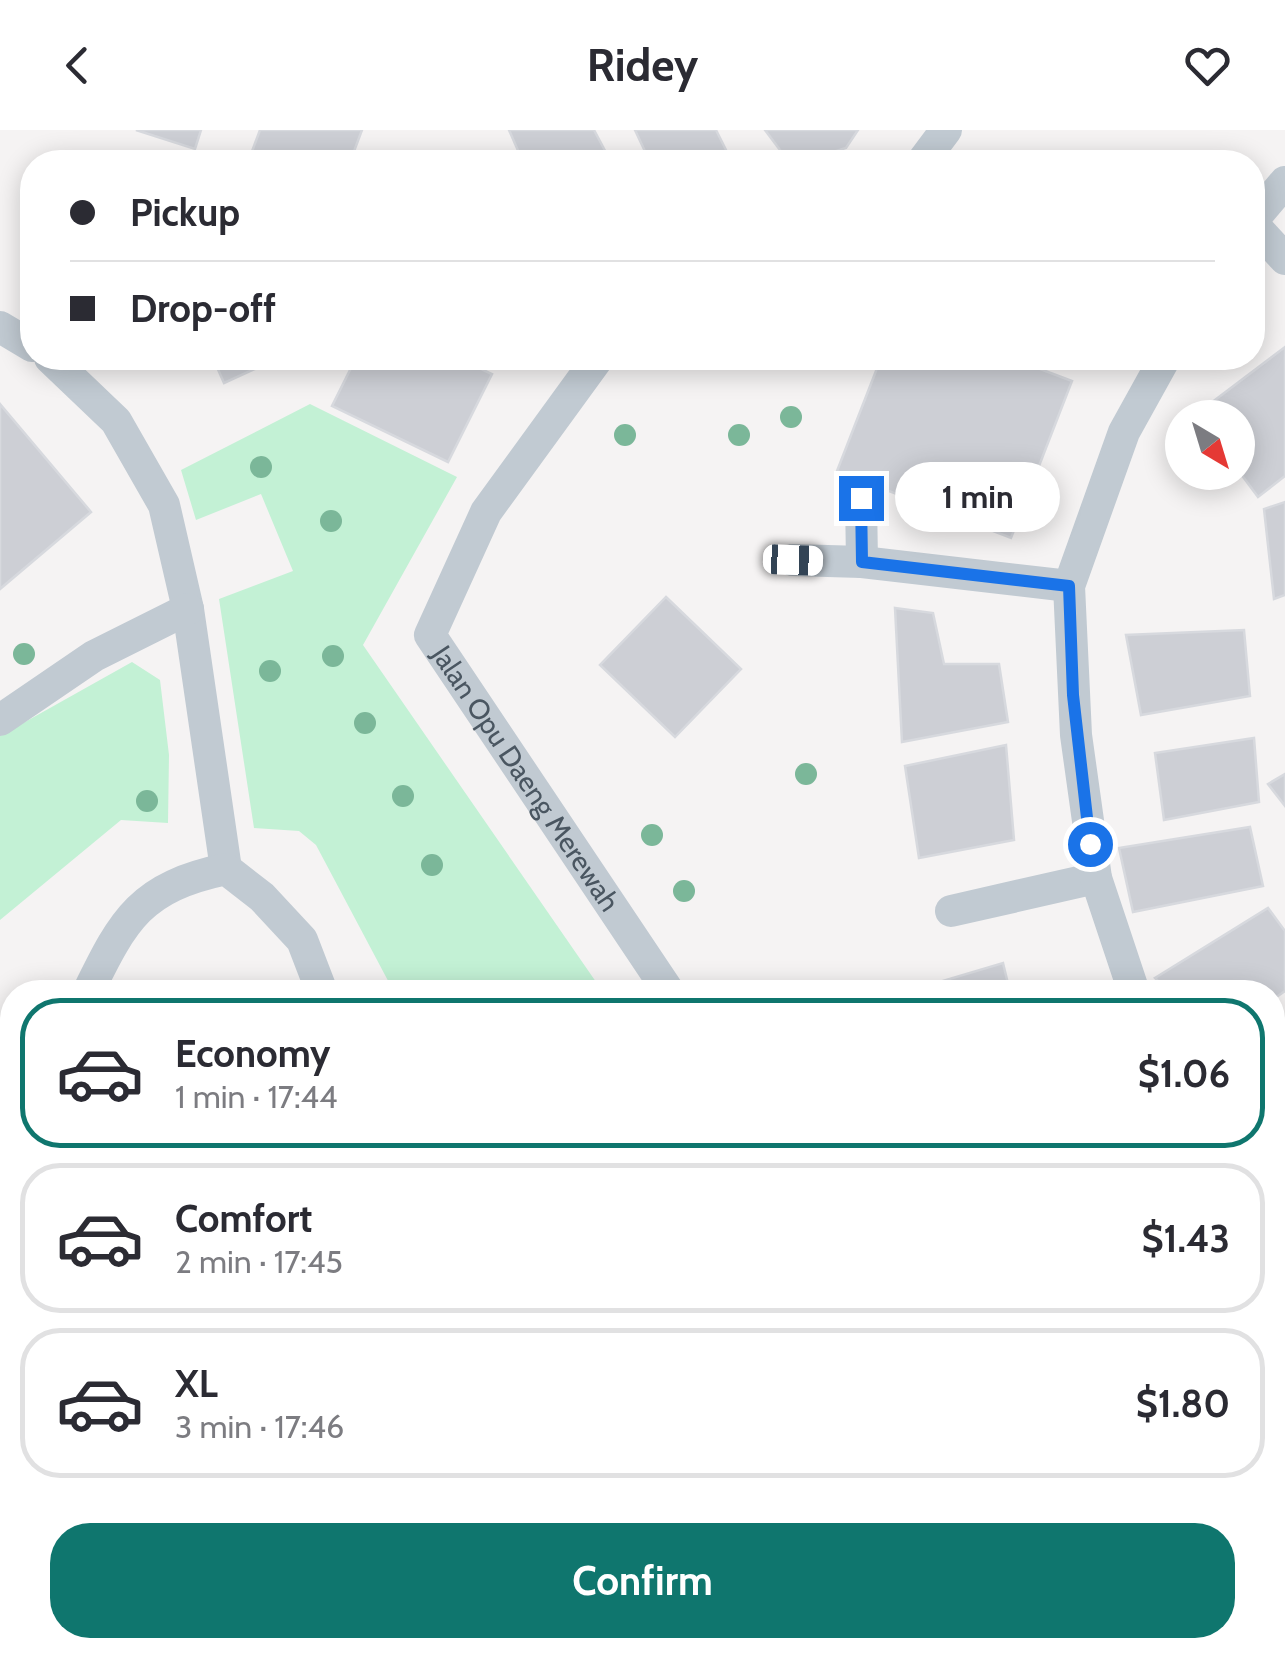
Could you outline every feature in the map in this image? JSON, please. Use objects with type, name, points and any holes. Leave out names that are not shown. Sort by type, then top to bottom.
[{"type":"street","points":[[1265,206],[1285,182]]},
{"type":"street","points":[[1265,237],[1285,259]]},
{"type":"street","points":[[63,370],[116,421],[164,505],[188,608],[226,868],[262,897],[302,940],[317,980]]},
{"type":"street","name":"Jalan Opu Daeng Merewah","points":[[589,370],[486,512],[430,634],[660,980]]},
{"type":"street","points":[[1130,980],[1096,878],[1075,722],[1069,586],[1124,432],[1158,370]]},
{"type":"street","points":[[861,498],[862,562]]},
{"type":"street","points":[[793,560],[862,562],[1069,586]]},
{"type":"street","points":[[0,720],[94,656],[188,608]]},
{"type":"street","points":[[95,980],[130,916],[168,886],[226,868]]},
{"type":"street","points":[[951,911],[1096,878]]},
{"type":"green space","points":[[310,404],[457,477],[363,645],[595,980],[388,980],[316,845],[299,831],[254,828],[219,599],[293,571],[261,494],[196,520],[181,470]]},
{"type":"green space","points":[[132,662],[160,680],[169,755],[168,823],[121,820],[0,920],[0,736]]},
{"type":"building","points":[[136,130],[201,130],[195,149]]},
{"type":"building","points":[[260,130],[362,130],[354,150],[252,150]]},
{"type":"building","points":[[509,130],[594,130],[605,150],[518,150]]},
{"type":"building","points":[[635,130],[716,130],[726,150],[644,150]]},
{"type":"building","points":[[765,130],[858,130],[846,148],[840,150],[780,150]]},
{"type":"building","points":[[1285,347],[1285,476],[1258,497],[1253,490],[1255,400],[1215,400],[1255,370],[1265,370],[1265,362]]},
{"type":"building","points":[[218,370],[253,370],[224,383]]},
{"type":"building","points":[[350,370],[484,370],[492,374],[448,462],[332,406]]},
{"type":"building","points":[[876,370],[1043,370],[1072,381],[1011,538],[837,471]]},
{"type":"building","points":[[0,404],[91,512],[0,589]]},
{"type":"building","points":[[1285,502],[1285,595],[1274,599],[1264,509]]},
{"type":"building","points":[[666,597],[741,669],[675,737],[600,665]]},
{"type":"building","points":[[895,608],[933,613],[944,664],[999,664],[1008,722],[902,742]]},
{"type":"building","points":[[1244,630],[1250,696],[1141,715],[1126,635]]},
{"type":"building","points":[[1254,738],[1259,802],[1164,820],[1155,753]]},
{"type":"building","points":[[1006,745],[1014,840],[919,858],[905,766]]},
{"type":"building","points":[[1285,774],[1285,806],[1268,784]]},
{"type":"building","points":[[1250,827],[1263,886],[1133,912],[1119,848]]},
{"type":"building","points":[[1268,908],[1285,931],[1285,980],[1155,978]]},
{"type":"building","points":[[1003,963],[1007,980],[946,980]]},
{"type":"route","points":[[861,498],[862,562],[1069,586],[1076,736],[1090,844]]}]
